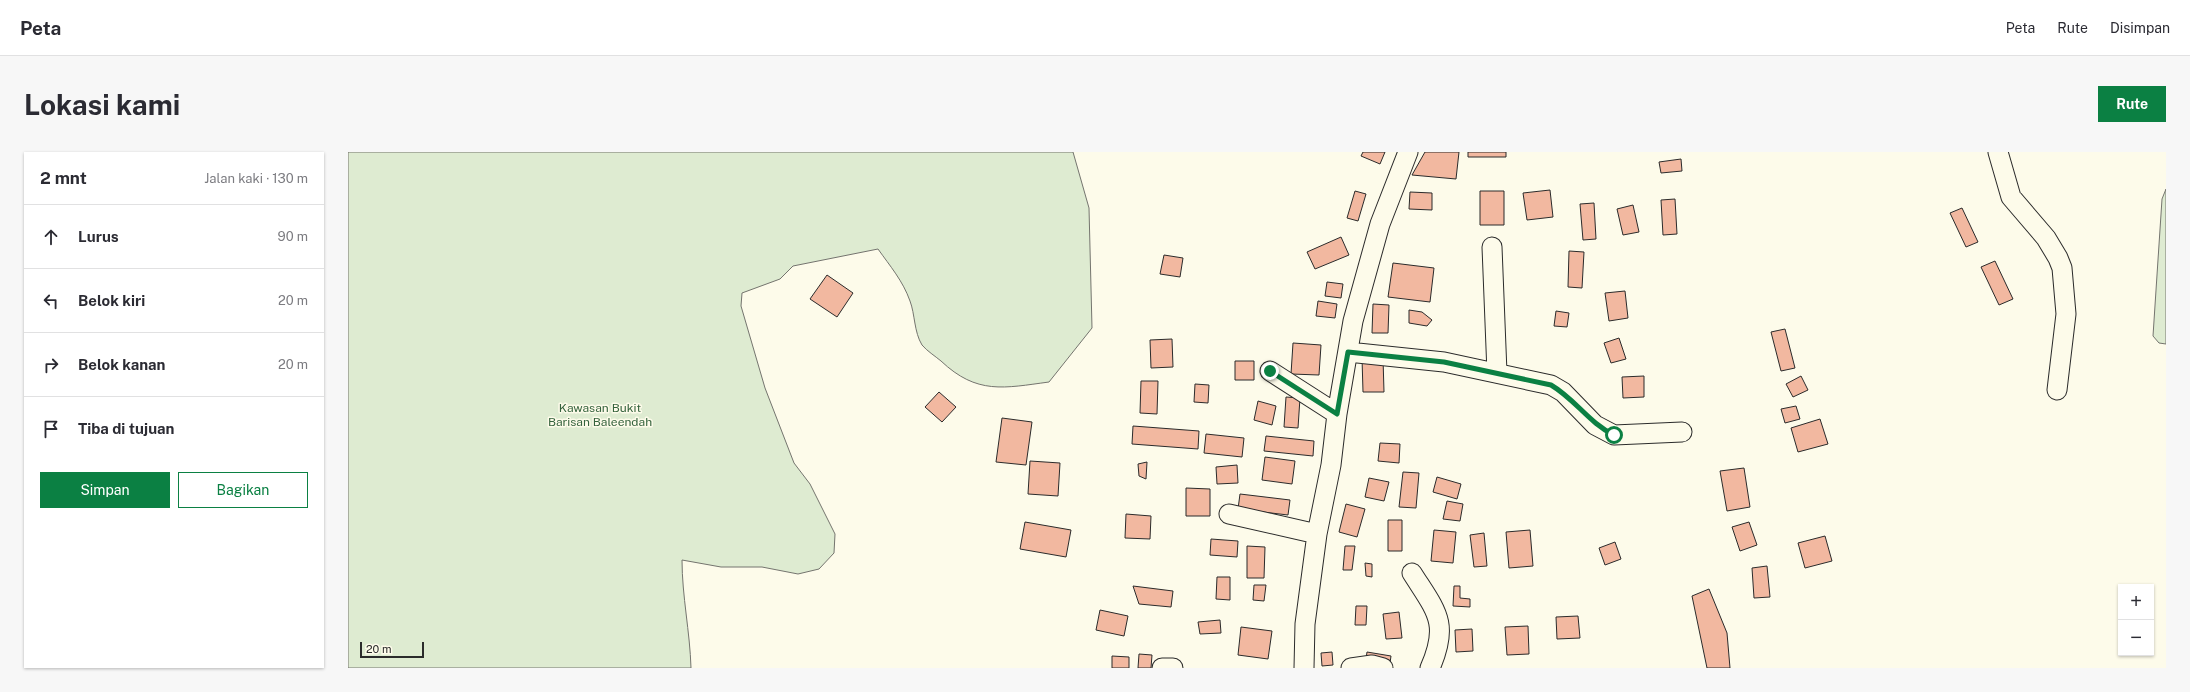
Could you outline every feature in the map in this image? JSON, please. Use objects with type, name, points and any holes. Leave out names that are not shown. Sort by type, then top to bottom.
[{"type":"street","points":[[1304,668],[1305,624],[1317,534],[1331,465],[1337,414],[1348,352],[1360,294],[1380,224],[1408,152]]},
{"type":"street","points":[[1998,152],[2012,197],[2046,238],[2062,268],[2066,314],[2057,390]]},
{"type":"street","points":[[1492,247],[1497,373]]},
{"type":"street","points":[[1348,352],[1444,362],[1551,385],[1563,392],[1595,425],[1614,435],[1682,432]]},
{"type":"street","points":[[1270,371],[1337,414]]},
{"type":"street","points":[[1229,514],[1317,534]]},
{"type":"street","points":[[1412,573],[1437,613],[1440,641],[1430,668]]},
{"type":"street","points":[[1351,668],[1372,665],[1383,668]]},
{"type":"street","points":[[1162,668],[1173,668]]},
{"type":"green space","name":"Kawasan Bukit Barisan Baleendah","points":[[348,152],[1073,152],[1089,208],[1092,328],[1049,382],[1005,387],[979,384],[954,372],[922,345],[917,334],[912,306],[904,287],[878,249],[793,266],[780,279],[742,293],[741,306],[765,388],[794,463],[810,484],[835,534],[834,553],[819,569],[798,574],[762,567],[721,567],[682,560],[683,587],[691,668],[348,668]]},
{"type":"green space","points":[[2166,189],[2166,344],[2159,343],[2153,336],[2162,199]]},
{"type":"building","points":[[1363,152],[1385,152],[1380,164],[1361,156]]},
{"type":"building","points":[[1425,152],[1459,152],[1456,179],[1412,175]]},
{"type":"building","points":[[1468,152],[1506,152],[1506,157],[1468,157]]},
{"type":"building","points":[[1681,159],[1682,171],[1661,173],[1659,162]]},
{"type":"building","points":[[1550,190],[1553,217],[1527,220],[1523,193]]},
{"type":"building","points":[[1355,191],[1366,194],[1358,221],[1347,218]]},
{"type":"building","points":[[1480,191],[1504,191],[1504,225],[1480,225]]},
{"type":"building","points":[[1410,192],[1432,193],[1432,210],[1409,209]]},
{"type":"building","points":[[1675,199],[1677,234],[1663,235],[1661,200]]},
{"type":"building","points":[[1594,203],[1596,239],[1583,240],[1580,204]]},
{"type":"building","points":[[1633,205],[1639,232],[1623,235],[1617,209]]},
{"type":"building","points":[[1962,208],[1978,242],[1966,247],[1950,213]]},
{"type":"building","points":[[1341,237],[1349,255],[1315,269],[1307,252]]},
{"type":"building","points":[[1569,251],[1584,252],[1582,288],[1568,287]]},
{"type":"building","points":[[1164,255],[1183,258],[1180,277],[1160,274]]},
{"type":"building","points":[[1995,261],[2013,299],[1999,305],[1981,267]]},
{"type":"building","points":[[1393,263],[1434,268],[1430,302],[1388,297]]},
{"type":"building","points":[[827,275],[853,293],[837,317],[810,299]]},
{"type":"building","points":[[1327,282],[1343,284],[1341,298],[1325,296]]},
{"type":"building","points":[[1625,291],[1628,318],[1609,321],[1605,293]]},
{"type":"building","points":[[1318,301],[1337,304],[1335,318],[1316,316]]},
{"type":"building","points":[[1373,304],[1389,305],[1388,333],[1372,333]]},
{"type":"building","points":[[1409,310],[1422,312],[1432,320],[1427,326],[1409,323]]},
{"type":"building","points":[[1556,311],[1569,313],[1567,327],[1554,326]]},
{"type":"building","points":[[1785,329],[1795,368],[1781,371],[1771,332]]},
{"type":"building","points":[[1619,338],[1626,359],[1611,363],[1604,343]]},
{"type":"building","points":[[1172,339],[1173,367],[1151,368],[1150,340]]},
{"type":"building","points":[[1293,343],[1321,345],[1319,375],[1291,374]]},
{"type":"building","points":[[1362,358],[1383,358],[1384,392],[1363,392]]},
{"type":"building","points":[[1235,361],[1254,361],[1254,380],[1235,380]]},
{"type":"building","points":[[1644,376],[1644,397],[1623,398],[1622,377]]},
{"type":"building","points":[[1801,376],[1808,390],[1793,397],[1786,384]]},
{"type":"building","points":[[1141,381],[1158,381],[1157,414],[1140,413]]},
{"type":"building","points":[[1195,384],[1209,385],[1208,403],[1194,402]]},
{"type":"building","points":[[939,392],[956,407],[942,422],[925,407]]},
{"type":"building","points":[[1286,397],[1300,398],[1298,428],[1284,427]]},
{"type":"building","points":[[1258,401],[1276,406],[1272,425],[1254,420]]},
{"type":"building","points":[[1796,406],[1800,419],[1785,423],[1781,409]]},
{"type":"building","points":[[1002,418],[1032,422],[1026,465],[996,462]]},
{"type":"building","points":[[1820,419],[1828,444],[1798,452],[1791,428]]},
{"type":"building","points":[[1133,426],[1199,431],[1198,449],[1132,444]]},
{"type":"building","points":[[1206,434],[1244,438],[1242,457],[1204,453]]},
{"type":"building","points":[[1266,436],[1314,441],[1313,456],[1264,451]]},
{"type":"building","points":[[1380,443],[1400,444],[1399,463],[1378,461]]},
{"type":"building","points":[[1265,457],[1295,461],[1292,484],[1262,480]]},
{"type":"building","points":[[1030,461],[1060,463],[1058,496],[1028,494]]},
{"type":"building","points":[[1147,462],[1146,479],[1139,476],[1138,464]]},
{"type":"building","points":[[1237,465],[1238,483],[1217,484],[1216,467]]},
{"type":"building","points":[[1744,468],[1750,507],[1727,511],[1720,471]]},
{"type":"building","points":[[1403,472],[1419,473],[1416,508],[1399,507]]},
{"type":"building","points":[[1437,477],[1461,484],[1457,499],[1433,492]]},
{"type":"building","points":[[1369,478],[1389,482],[1384,501],[1365,497]]},
{"type":"building","points":[[1186,488],[1210,489],[1210,516],[1186,516]]},
{"type":"building","points":[[1240,494],[1290,500],[1288,515],[1238,509]]},
{"type":"building","points":[[1447,501],[1463,504],[1460,521],[1443,519]]},
{"type":"building","points":[[1346,504],[1365,509],[1357,537],[1339,532]]},
{"type":"building","points":[[1126,514],[1151,516],[1150,539],[1125,538]]},
{"type":"building","points":[[1388,520],[1402,520],[1402,551],[1388,551]]},
{"type":"building","points":[[1025,522],[1071,530],[1066,557],[1020,549]]},
{"type":"building","points":[[1749,522],[1757,545],[1740,551],[1732,527]]},
{"type":"building","points":[[1434,530],[1456,532],[1453,563],[1431,561]]},
{"type":"building","points":[[1530,530],[1533,566],[1509,568],[1506,532]]},
{"type":"building","points":[[1484,533],[1487,566],[1474,567],[1470,535]]},
{"type":"building","points":[[1825,536],[1832,561],[1805,568],[1798,543]]},
{"type":"building","points":[[1211,539],[1238,541],[1237,557],[1210,555]]},
{"type":"building","points":[[1615,542],[1621,559],[1605,565],[1599,548]]},
{"type":"building","points":[[1247,546],[1265,547],[1264,578],[1247,578]]},
{"type":"building","points":[[1345,546],[1355,546],[1352,570],[1343,570]]},
{"type":"building","points":[[1365,563],[1372,564],[1372,577],[1366,576]]},
{"type":"building","points":[[1767,566],[1770,597],[1754,598],[1752,568]]},
{"type":"building","points":[[1217,577],[1230,577],[1230,600],[1216,599]]},
{"type":"building","points":[[1254,585],[1266,585],[1264,601],[1253,600]]},
{"type":"building","points":[[1133,586],[1173,591],[1171,607],[1139,604]]},
{"type":"building","points":[[1454,586],[1460,586],[1460,598],[1470,599],[1470,607],[1453,606]]},
{"type":"building","points":[[1709,589],[1727,633],[1730,668],[1707,668],[1692,596]]},
{"type":"building","points":[[1356,606],[1367,606],[1366,625],[1355,625]]},
{"type":"building","points":[[1100,610],[1128,616],[1124,636],[1096,630]]},
{"type":"building","points":[[1399,612],[1402,638],[1386,639],[1383,614]]},
{"type":"building","points":[[1578,616],[1580,638],[1557,639],[1556,617]]},
{"type":"building","points":[[1220,620],[1221,633],[1200,634],[1198,622]]},
{"type":"building","points":[[1528,626],[1529,654],[1507,655],[1505,627]]},
{"type":"building","points":[[1241,627],[1272,631],[1268,659],[1238,655]]},
{"type":"building","points":[[1472,629],[1473,651],[1456,652],[1455,630]]},
{"type":"building","points":[[1332,652],[1333,665],[1322,666],[1321,653]]},
{"type":"building","points":[[1367,652],[1391,656],[1390,663],[1366,659]]},
{"type":"building","points":[[1139,654],[1152,655],[1151,668],[1138,668]]},
{"type":"building","points":[[1112,656],[1129,657],[1129,668],[1112,668]]},
{"type":"route","points":[[1270,371],[1337,414],[1348,352],[1444,362],[1551,385],[1563,392],[1595,425],[1614,435]]}]
